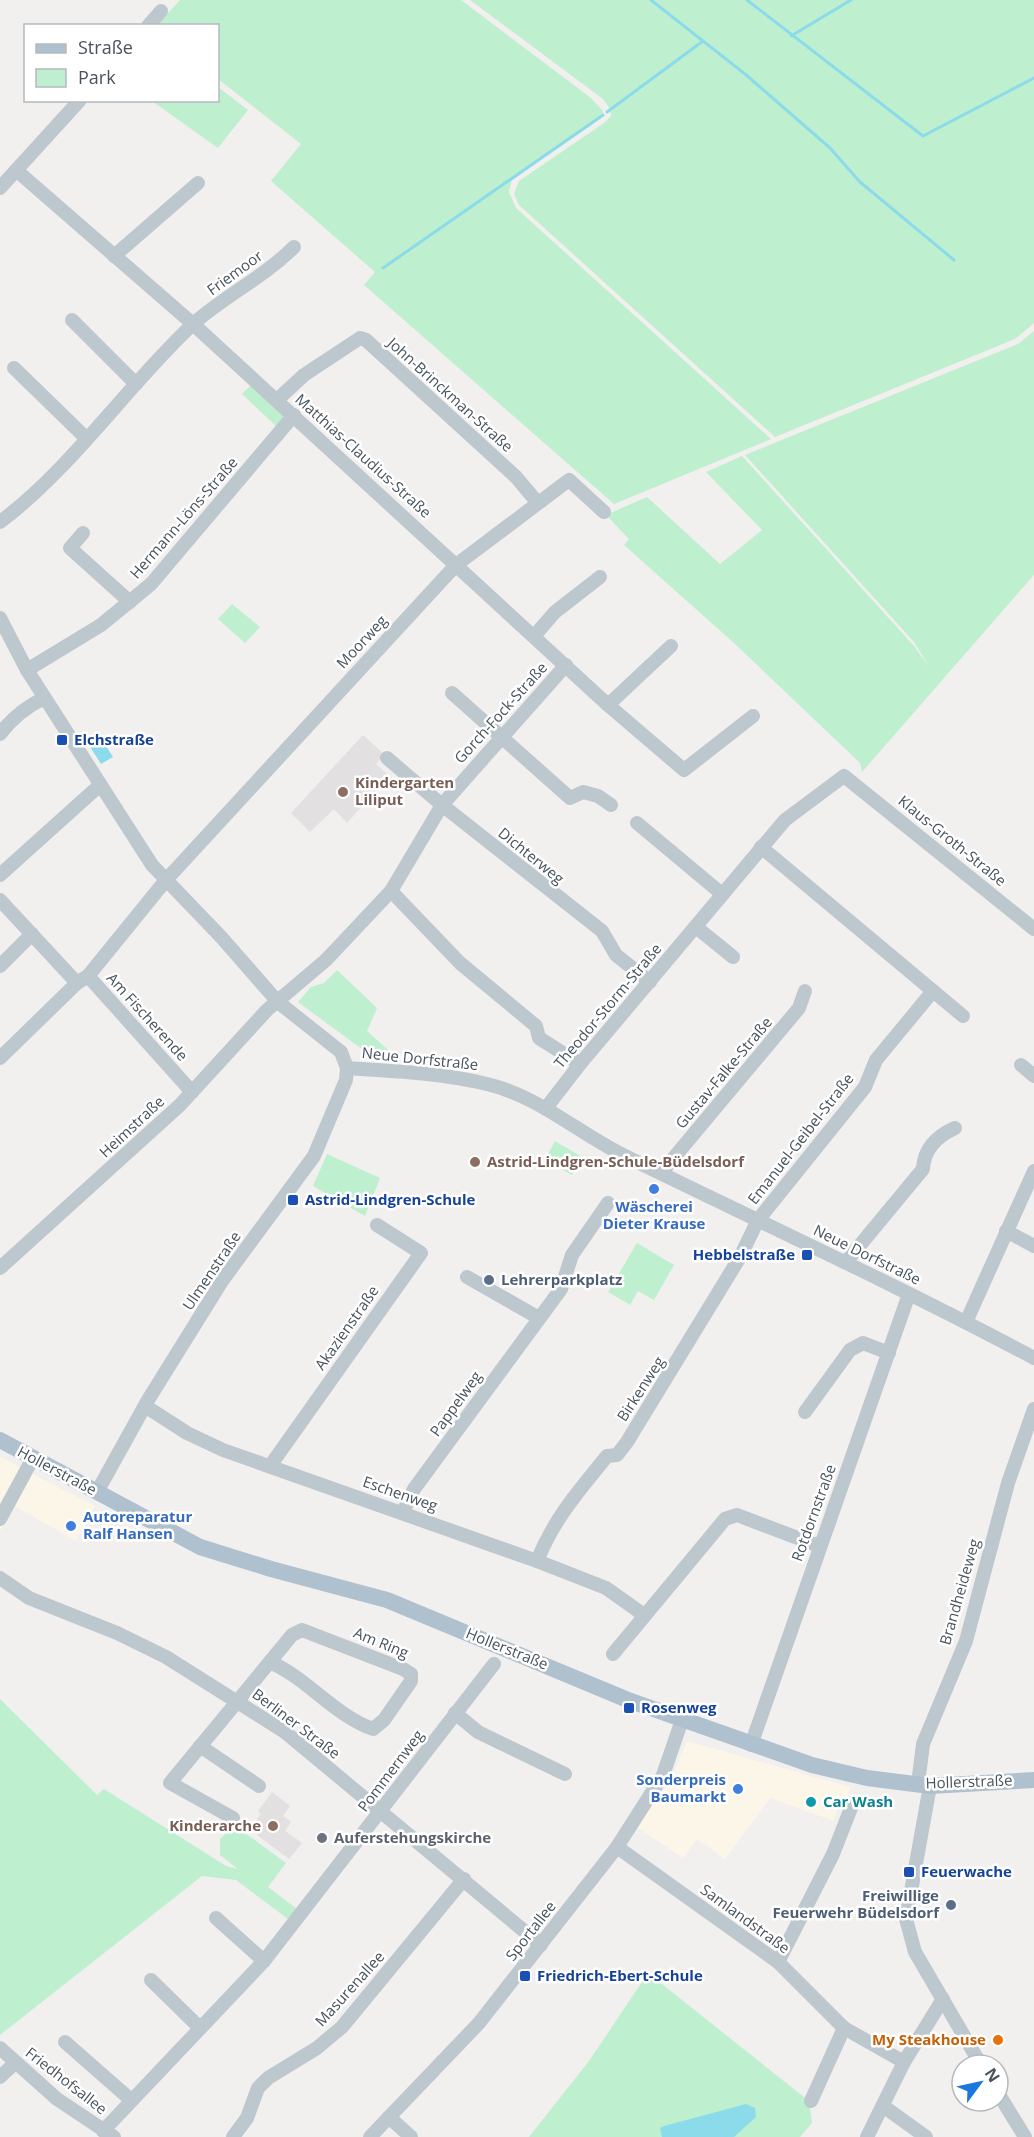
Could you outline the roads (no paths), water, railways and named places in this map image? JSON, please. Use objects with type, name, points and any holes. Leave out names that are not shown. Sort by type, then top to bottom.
[{"type":"main road","name":"Hollerstraße","points":[[0,1440],[200,1547],[271,1569],[387,1600],[682,1720],[751,1745],[812,1765],[867,1779],[924,1785],[1034,1780]]},
{"type":"street","points":[[150,24],[161,11]]},
{"type":"street","points":[[0,188],[78,102]]},
{"type":"street","name":"Matthias-Claudius-Straße","points":[[16,171],[278,400],[535,635],[608,705],[684,770],[753,716]]},
{"type":"street","points":[[114,256],[198,183]]},
{"type":"street","name":"Friemoor","points":[[0,522],[38,489],[193,324],[278,263],[294,247]]},
{"type":"street","points":[[72,320],[136,384]]},
{"type":"street","name":"John-Brinckman-Straße","points":[[278,400],[304,375],[360,338],[366,340],[516,477],[537,502]]},
{"type":"street","points":[[14,368],[86,438]]},
{"type":"street","name":"Hermann-Löns-Straße","points":[[27,670],[101,625],[151,584],[294,415]]},
{"type":"street","name":"Moorweg","points":[[166,880],[456,565],[569,480],[604,512]]},
{"type":"street","points":[[83,533],[70,548],[130,602]]},
{"type":"street","points":[[535,635],[555,612],[600,577]]},
{"type":"street","name":"Neue Dorfstraße","points":[[0,618],[44,698],[152,865],[222,938],[278,1002],[303,1024],[328,1039],[341,1052],[347,1068],[442,1075],[488,1084],[529,1098],[594,1140],[846,1262],[1034,1358]]},
{"type":"street","points":[[608,705],[671,646]]},
{"type":"street","name":"Gorch-Fock-Straße","points":[[278,1002],[326,960],[391,891],[442,805],[566,664]]},
{"type":"street","points":[[452,693],[570,798],[584,792],[598,796],[611,805]]},
{"type":"street","points":[[0,734],[10,721],[29,705],[44,698]]},
{"type":"street","name":"Dichterweg","points":[[387,758],[442,805],[602,931],[616,955],[650,982]]},
{"type":"street","name":"Theodor-Storm-Straße","points":[[546,1108],[580,1064],[785,820],[839,778],[844,776],[849,778]]},
{"type":"street","name":"Klaus-Groth-Straße","points":[[849,778],[1034,929]]},
{"type":"street","points":[[0,875],[100,785]]},
{"type":"street","points":[[637,823],[722,894]]},
{"type":"street","points":[[761,847],[963,1016]]},
{"type":"street","name":"Am Fischerende","points":[[166,880],[83,980],[192,1092]]},
{"type":"street","points":[[391,891],[443,948],[536,1026],[539,1038],[580,1064]]},
{"type":"street","points":[[0,900],[32,934],[83,980],[0,1058]]},
{"type":"street","points":[[696,927],[733,957]]},
{"type":"street","points":[[0,966],[32,934]]},
{"type":"street","name":"Gustav-Falke-Straße","points":[[662,1173],[799,1008],[805,991]]},
{"type":"street","name":"Emanuel-Geibel-Straße","points":[[758,1220],[865,1087],[876,1060],[933,992]]},
{"type":"street","name":"Heimstraße","points":[[0,1268],[58,1218],[192,1092],[278,1002]]},
{"type":"street","points":[[1021,1065],[1034,1076]]},
{"type":"street","name":"Ulmenstraße","points":[[97,1492],[145,1406],[222,1281],[314,1156],[346,1080],[347,1068]]},
{"type":"street","points":[[846,1262],[923,1169],[924,1154],[942,1134],[955,1128]]},
{"type":"street","points":[[966,1322],[1033,1175]]},
{"type":"street","name":"Pappelweg","points":[[403,1512],[414,1489],[561,1289],[572,1255],[608,1203]]},
{"type":"street","name":"Birkenweg","points":[[537,1561],[550,1529],[568,1504],[607,1456],[617,1455],[633,1432],[740,1257],[758,1220]]},
{"type":"street","name":"Akazienstraße","points":[[270,1466],[421,1253],[377,1225]]},
{"type":"street","points":[[1006,1231],[1034,1246]]},
{"type":"street","points":[[467,1277],[539,1318]]},
{"type":"street","name":"Rotdornstraße","points":[[751,1745],[909,1294]]},
{"type":"street","points":[[805,1412],[850,1350],[863,1343],[889,1353]]},
{"type":"street","name":"Eschenweg","points":[[145,1406],[188,1433],[223,1450],[403,1512],[606,1588],[644,1615]]},
{"type":"street","name":"Brandheideweg","points":[[974,2053],[915,1952],[906,1919],[924,1785],[923,1744],[966,1641],[1008,1484],[1034,1409]]},
{"type":"street","points":[[0,1519],[33,1458]]},
{"type":"street","points":[[613,1654],[725,1520],[736,1515],[819,1546]]},
{"type":"street","name":"Berliner Straße","points":[[0,1578],[29,1598],[117,1633],[166,1657],[285,1732],[541,1945]]},
{"type":"street","name":"Am Ring","points":[[233,1818],[170,1783],[292,1635],[302,1630],[403,1669],[411,1674],[411,1681],[384,1720],[373,1729],[356,1723],[291,1671],[270,1662]]},
{"type":"street","name":"Pommernweg","points":[[108,2134],[130,2100],[264,1961],[382,1812],[494,1664]]},
{"type":"street","points":[[455,1713],[478,1732],[565,1774]]},
{"type":"street","name":"Sportallee","points":[[370,2137],[479,2023],[617,1847],[663,1775],[682,1720]]},
{"type":"street","points":[[200,1746],[259,1786]]},
{"type":"street","points":[[778,1962],[833,1854],[853,1803]]},
{"type":"street","name":"Samlandstraße","points":[[617,1847],[778,1962],[844,2028],[904,2062]]},
{"type":"street","name":"Masurenallee","points":[[233,2137],[247,2118],[258,2088],[268,2078],[317,2048],[342,2027],[464,1879]]},
{"type":"street","points":[[216,1918],[264,1961]]},
{"type":"street","points":[[152,1980],[199,2027]]},
{"type":"street","points":[[867,2137],[904,2062],[943,1999]]},
{"type":"street","points":[[810,2101],[844,2028]]},
{"type":"street","points":[[65,2042],[130,2100]]},
{"type":"street","name":"Friedhofsallee","points":[[0,2048],[57,2098],[108,2134]]},
{"type":"street","points":[[0,2077],[15,2063]]},
{"type":"street","points":[[884,2106],[926,2137]]},
{"type":"street","points":[[1010,2113],[1025,2137]]},
{"type":"street","points":[[389,2117],[411,2137]]},
{"type":"water","points":[[99,735],[113,757],[101,764],[87,742]]},
{"type":"water","points":[[746,2104],[755,2108],[756,2117],[734,2137],[662,2137],[660,2128],[664,2126]]},
{"type":"waterway","points":[[651,0],[745,74],[830,148],[860,182],[954,260]]},
{"type":"waterway","points":[[747,0],[923,136],[1034,78]]},
{"type":"waterway","points":[[791,36],[851,0]]},
{"type":"waterway","points":[[607,112],[703,41]]},
{"type":"waterway","points":[[383,268],[603,115]]},
{"type":"place","name":"Elchstraße","points":[[62,740]]},
{"type":"place","name":"Kindergarten Liliput","points":[[343,792]]},
{"type":"place","name":"Astrid-Lindgren-Schule-Büdelsdorf","points":[[475,1162]]},
{"type":"place","name":"Wäscherei Dieter Krause","points":[[654,1189]]},
{"type":"place","name":"Astrid-Lindgren-Schule","points":[[293,1200]]},
{"type":"place","name":"Hebbelstraße","points":[[807,1255]]},
{"type":"place","name":"Lehrerparkplatz","points":[[489,1280]]},
{"type":"place","name":"Autoreparatur Ralf Hansen","points":[[71,1526]]},
{"type":"place","name":"Rosenweg","points":[[629,1708]]},
{"type":"place","name":"Sonderpreis Baumarkt","points":[[738,1789]]},
{"type":"place","name":"Car Wash","points":[[811,1802]]},
{"type":"place","name":"Kinderarche","points":[[273,1826]]},
{"type":"place","name":"Auferstehungskirche","points":[[322,1838]]},
{"type":"place","name":"Feuerwache","points":[[909,1872]]},
{"type":"place","name":"Freiwillige Feuerwehr Büdelsdorf","points":[[951,1905]]},
{"type":"place","name":"Friedrich-Ebert-Schule","points":[[525,1976]]},
{"type":"place","name":"My Steakhouse","points":[[998,2040]]}]
